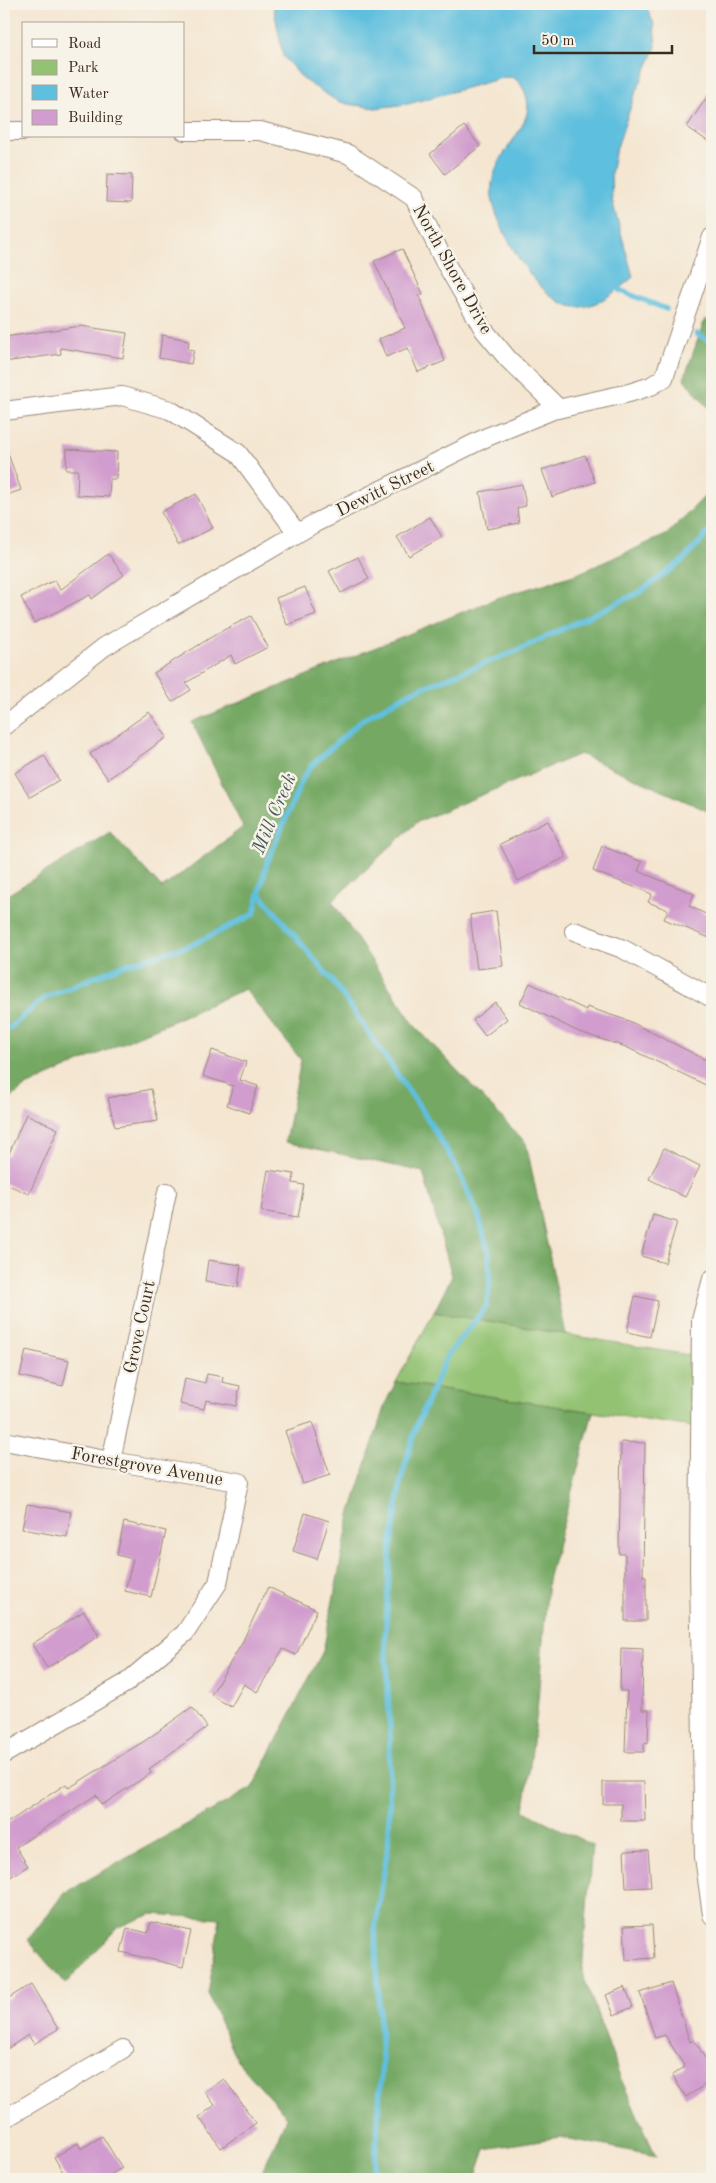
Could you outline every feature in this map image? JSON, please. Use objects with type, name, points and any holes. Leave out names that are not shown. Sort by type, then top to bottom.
[{"type":"street","points":[[4,131],[22,131]]},
{"type":"street","name":"North Shore Drive","points":[[185,131],[260,131],[348,154],[414,198],[444,259],[484,330],[508,359],[558,409]]},
{"type":"street","name":"Dewitt Street","points":[[4,726],[104,647],[297,533],[487,437],[558,409],[629,393],[651,386],[664,378],[712,237]]},
{"type":"street","points":[[4,411],[122,396],[170,410],[238,453],[297,533]]},
{"type":"street","points":[[574,930],[623,948],[712,998]]},
{"type":"street","name":"Grove Court","points":[[110,1461],[168,1192]]},
{"type":"street","points":[[712,1279],[701,1320],[699,1569],[704,1857],[712,1915]]},
{"type":"street","name":"Forestgrove Avenue","points":[[4,1441],[239,1482],[218,1583],[185,1633],[126,1683],[4,1754]]},
{"type":"street","points":[[4,2120],[123,2049]]},
{"type":"green space","points":[[705,319],[712,323],[712,412],[684,379]]},
{"type":"green space","points":[[712,489],[712,813],[580,754],[417,822],[332,901],[415,1026],[526,1143],[566,1334],[434,1312],[452,1276],[423,1172],[285,1142],[301,1060],[245,989],[26,1086],[4,1103],[4,897],[110,832],[162,888],[243,827],[192,722],[497,598],[577,574],[666,535]]},
{"type":"green space","points":[[434,1312],[712,1359],[712,1430],[396,1382]]},
{"type":"green space","points":[[396,1382],[593,1412],[548,1580],[537,1712],[524,1811],[592,1845],[582,1972],[621,2079],[656,2156],[560,2137],[485,2149],[475,2179],[254,2179],[259,2178],[287,2117],[237,2061],[208,1994],[220,1919],[152,1914],[118,1927],[65,1984],[28,1940],[64,1893],[252,1788],[323,1651],[350,1515],[385,1404]]},
{"type":"water","points":[[273,4],[645,4],[654,24],[656,47],[634,97],[615,153],[611,174],[612,200],[633,277],[600,301],[577,307],[563,304],[550,295],[524,267],[504,233],[492,198],[493,179],[497,166],[526,117],[528,107],[526,96],[517,80],[510,77],[502,78],[408,104],[375,108],[337,101],[304,80],[283,56]]},
{"type":"building","points":[[712,89],[712,144],[687,127]]},
{"type":"building","points":[[464,126],[480,146],[445,174],[430,154]]},
{"type":"building","points":[[107,174],[132,175],[131,203],[106,202]]},
{"type":"building","points":[[402,249],[423,294],[419,296],[445,361],[418,372],[408,348],[386,357],[379,339],[405,328],[374,261]]},
{"type":"building","points":[[81,326],[127,333],[123,358],[60,348],[61,354],[4,362],[4,337]]},
{"type":"building","points":[[162,335],[189,340],[188,349],[194,350],[191,364],[159,358]]},
{"type":"building","points":[[6,448],[21,490],[4,496],[4,449]]},
{"type":"building","points":[[67,449],[117,452],[116,479],[110,479],[109,497],[77,495],[78,470],[66,470]]},
{"type":"building","points":[[585,455],[595,482],[552,497],[542,470]]},
{"type":"building","points":[[522,484],[526,506],[517,508],[519,523],[487,529],[480,492]]},
{"type":"building","points":[[196,494],[213,528],[178,545],[161,512]]},
{"type":"building","points":[[430,517],[442,537],[409,556],[397,537]]},
{"type":"building","points":[[108,554],[124,575],[92,599],[90,595],[34,623],[21,597],[55,580],[60,590]]},
{"type":"building","points":[[358,557],[369,579],[341,593],[329,571]]},
{"type":"building","points":[[305,587],[316,614],[287,625],[276,598]]},
{"type":"building","points":[[251,616],[268,647],[235,664],[231,655],[186,683],[191,690],[172,702],[154,673],[218,633]]},
{"type":"building","points":[[149,712],[167,737],[108,779],[90,754]]},
{"type":"building","points":[[44,755],[59,780],[30,797],[15,773]]},
{"type":"building","points":[[548,821],[566,857],[518,881],[500,844]]},
{"type":"building","points":[[602,846],[642,862],[638,871],[694,894],[689,906],[712,917],[712,939],[664,919],[668,910],[648,902],[652,894],[593,871]]},
{"type":"building","points":[[496,911],[503,966],[477,969],[470,915]]},
{"type":"building","points":[[530,983],[586,1010],[587,1007],[629,1021],[712,1063],[712,1088],[626,1047],[579,1032],[520,1003]]},
{"type":"building","points":[[495,1002],[507,1019],[485,1036],[473,1020]]},
{"type":"building","points":[[212,1050],[246,1062],[240,1080],[258,1086],[249,1113],[227,1105],[233,1086],[203,1076]]},
{"type":"building","points":[[151,1089],[158,1121],[115,1127],[108,1098]]},
{"type":"building","points":[[26,1114],[58,1129],[29,1194],[4,1183],[4,1154],[8,1156]]},
{"type":"building","points":[[664,1148],[700,1166],[685,1197],[649,1179]]},
{"type":"building","points":[[268,1170],[294,1174],[293,1183],[304,1185],[298,1217],[261,1211]]},
{"type":"building","points":[[653,1215],[677,1222],[665,1263],[641,1256]]},
{"type":"building","points":[[208,1260],[241,1265],[238,1287],[205,1282]]},
{"type":"building","points":[[635,1296],[658,1301],[650,1337],[627,1332]]},
{"type":"building","points":[[26,1350],[69,1360],[63,1386],[20,1376]]},
{"type":"building","points":[[207,1374],[223,1377],[222,1382],[240,1386],[236,1406],[206,1400],[204,1409],[180,1404],[185,1378],[205,1383]]},
{"type":"building","points":[[312,1422],[330,1475],[303,1484],[285,1431]]},
{"type":"building","points":[[621,1442],[645,1443],[643,1576],[646,1576],[646,1621],[625,1621],[625,1554],[619,1554]]},
{"type":"building","points":[[27,1504],[71,1512],[67,1537],[22,1529]]},
{"type":"building","points":[[305,1513],[329,1521],[317,1559],[293,1551]]},
{"type":"building","points":[[124,1522],[166,1531],[151,1597],[125,1591],[133,1559],[117,1555]]},
{"type":"building","points":[[268,1587],[317,1610],[296,1655],[283,1649],[257,1692],[244,1684],[231,1707],[211,1695],[241,1645]]},
{"type":"building","points":[[84,1611],[99,1636],[47,1668],[32,1644]]},
{"type":"building","points":[[621,1648],[643,1649],[642,1710],[649,1710],[648,1744],[644,1743],[644,1752],[625,1752],[627,1691],[620,1691]]},
{"type":"building","points":[[192,1707],[207,1727],[149,1769],[151,1773],[102,1805],[96,1795],[16,1847],[28,1866],[4,1881],[4,1825],[66,1784],[69,1788],[146,1740]]},
{"type":"building","points":[[603,1782],[644,1782],[645,1821],[621,1821],[621,1804],[603,1804]]},
{"type":"building","points":[[648,1850],[651,1887],[626,1888],[624,1851]]},
{"type":"building","points":[[151,1922],[191,1931],[183,1967],[121,1952],[127,1928],[148,1933]]},
{"type":"building","points":[[652,1925],[654,1958],[626,1960],[624,1926]]},
{"type":"building","points":[[671,1983],[690,2042],[694,2040],[712,2069],[712,2080],[686,2097],[672,2075],[685,2067],[665,2035],[655,2038],[640,1993]]},
{"type":"building","points":[[31,1984],[58,2029],[34,2044],[28,2035],[4,2051],[4,2001]]},
{"type":"building","points":[[625,1987],[633,2007],[614,2015],[606,1995]]},
{"type":"building","points":[[224,2079],[256,2123],[221,2148],[199,2117],[215,2105],[205,2092]]},
{"type":"building","points":[[102,2136],[122,2168],[103,2179],[67,2179],[54,2157],[78,2143],[81,2149]]},
{"type":"waterway","points":[[618,282],[619,290],[666,309]]},
{"type":"waterway","points":[[697,334],[712,342]]},
{"type":"waterway","name":"Mill Creek","points":[[4,1033],[44,998],[121,966],[192,945],[254,914],[267,863],[303,778],[312,765],[362,720],[411,692],[514,652],[640,592],[682,561],[712,529]]},
{"type":"waterway","points":[[260,894],[334,983],[422,1110],[454,1162],[478,1214],[489,1254],[490,1285],[486,1307],[447,1356],[416,1427],[401,1480],[391,1548],[385,1639],[390,1728],[389,1839],[375,1930],[382,2060],[374,2179]]}]
